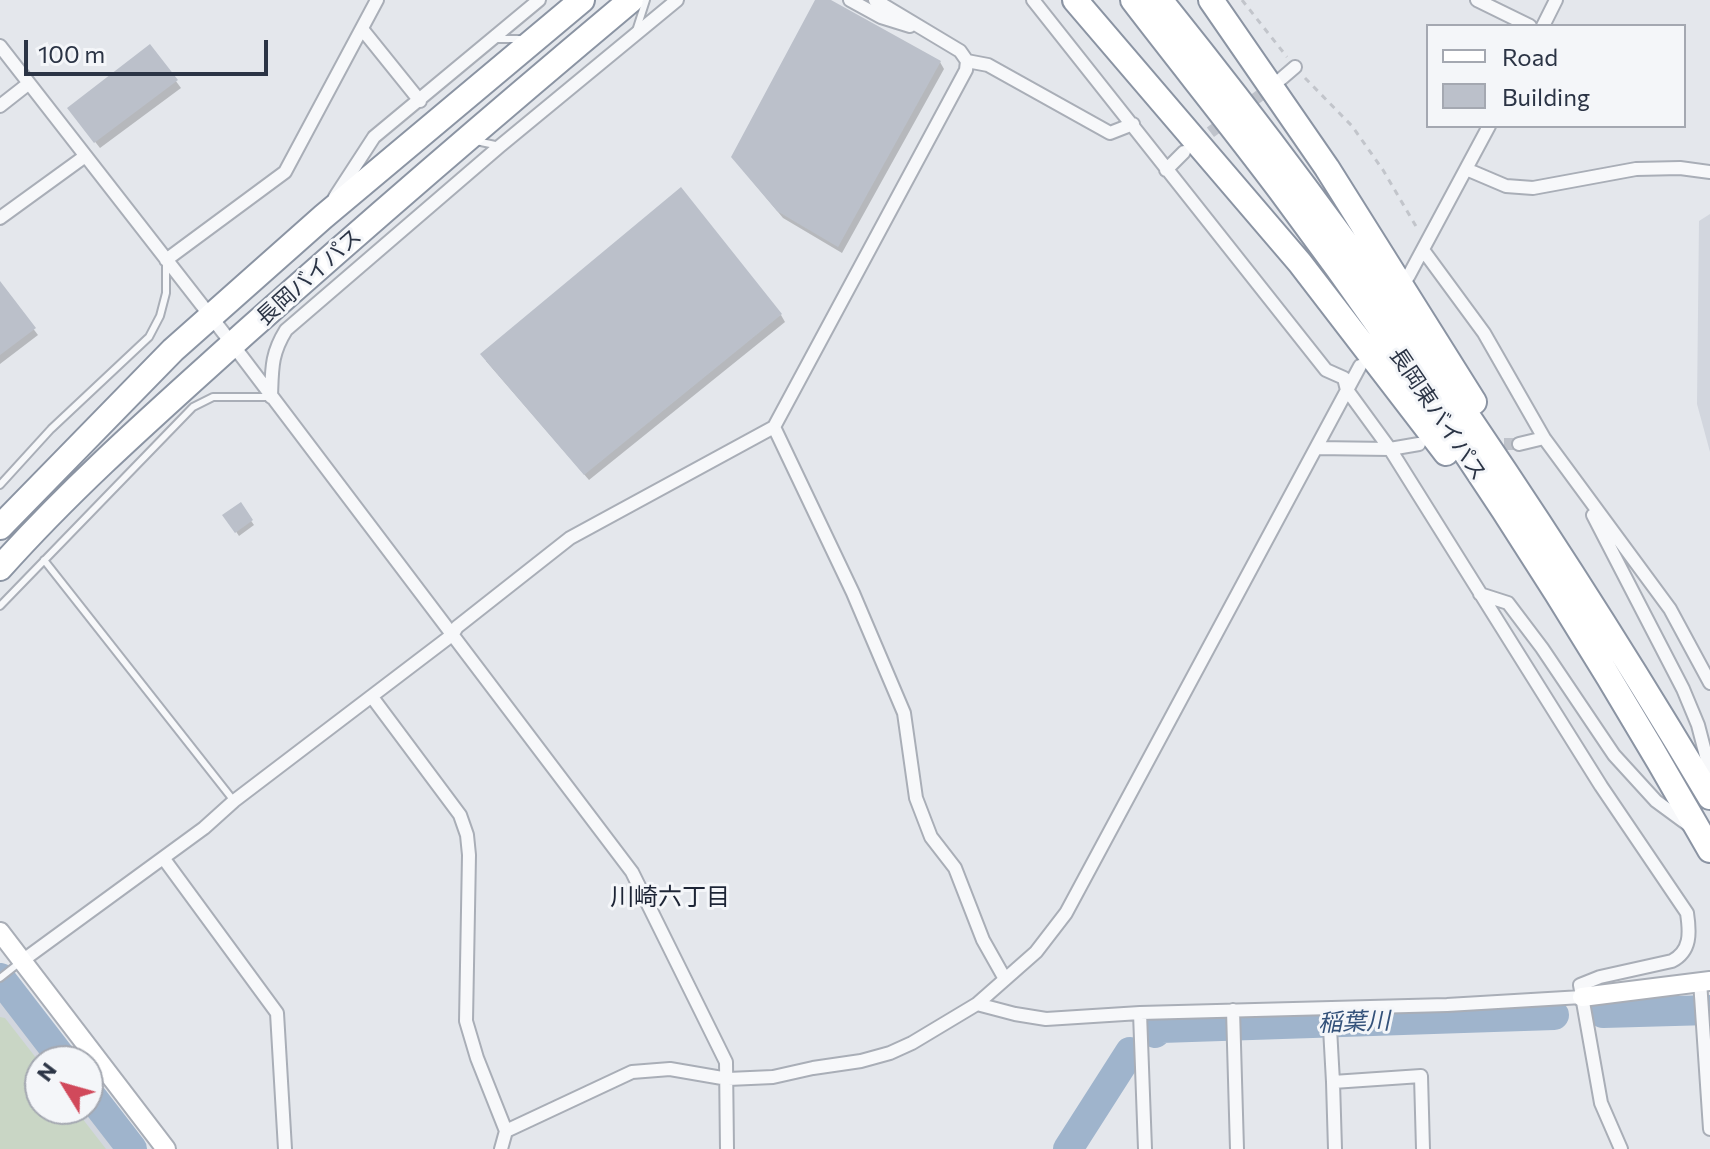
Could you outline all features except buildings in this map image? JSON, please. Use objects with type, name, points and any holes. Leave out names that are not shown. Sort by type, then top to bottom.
[{"type":"highway","name":"長岡バイパス","points":[[0,527],[173,350],[212,319],[323,217],[582,0]]},
{"type":"highway","name":"長岡バイパス","points":[[0,568],[77,487],[392,201],[470,139],[631,0]]},
{"type":"highway","points":[[1075,0],[1300,263],[1568,610]]},
{"type":"highway","name":"長岡東バイパス","points":[[1133,0],[1281,191],[1354,293],[1568,610],[1706,843]]},
{"type":"highway","name":"長岡東バイパス","points":[[1160,0],[1291,167],[1399,319],[1642,682],[1710,797]]},
{"type":"highway","points":[[1211,0],[1335,181],[1607,614],[1642,682]]},
{"type":"street","points":[[166,260],[285,172],[377,0]]},
{"type":"street","points":[[323,217],[374,137],[539,0]]},
{"type":"street","points":[[271,397],[272,360],[286,330],[500,146],[677,0]]},
{"type":"street","points":[[850,0],[881,17],[932,33]]},
{"type":"street","points":[[22,961],[164,859],[234,801],[452,635],[457,627],[570,538],[774,427],[966,70],[967,61],[960,51],[875,0]]},
{"type":"street","points":[[1033,0],[1326,370],[1344,378],[1347,390],[1390,449],[1601,786],[1687,913],[1689,938],[1680,957],[1580,985],[1601,1103],[1621,1149]]},
{"type":"street","points":[[1477,0],[1526,24]]},
{"type":"street","points":[[1544,24],[1556,0]]},
{"type":"street","points":[[362,29],[420,101]]},
{"type":"street","points":[[0,46],[233,345],[632,872],[726,1062],[727,1149]]},
{"type":"street","points":[[967,61],[988,65],[1110,133],[1133,124]]},
{"type":"street","points":[[1281,79],[1295,67]]},
{"type":"street","points":[[0,106],[28,84]]},
{"type":"street","points":[[1408,277],[1488,128]]},
{"type":"street","points":[[1166,170],[1184,152]]},
{"type":"street","points":[[0,218],[84,157]]},
{"type":"street","points":[[1466,169],[1506,186],[1533,188],[1636,169],[1680,168],[1710,172]]},
{"type":"street","points":[[1423,250],[1484,333],[1544,438],[1670,609],[1710,683]]},
{"type":"street","points":[[506,1131],[632,1072],[670,1069],[728,1079],[773,1077],[890,1053],[977,1004],[1036,952],[1066,913],[1360,366]]},
{"type":"street","points":[[774,427],[842,570],[904,713],[916,798],[931,837],[955,868],[983,940],[1005,979]]},
{"type":"street","points":[[1519,444],[1544,438]]},
{"type":"street","points":[[1316,448],[1390,449],[1419,444]]},
{"type":"street","points":[[1578,484],[1683,689],[1698,725],[1710,771]]},
{"type":"street","points":[[1480,594],[1508,603],[1622,765],[1656,801],[1706,843]]},
{"type":"street","points":[[372,697],[447,796],[460,815],[467,835],[466,1021],[506,1131],[501,1149]]},
{"type":"street","points":[[164,859],[277,1013],[285,1149]]},
{"type":"street","points":[[0,932],[166,1149]]},
{"type":"street","points":[[977,1004],[1046,1019],[1233,1010],[1329,1010],[1582,997],[1704,987],[1702,1023],[1710,1129]]},
{"type":"street","points":[[1233,1010],[1237,1149]]},
{"type":"street","points":[[1329,1010],[1335,1149]]},
{"type":"street","points":[[1140,1013],[1145,1149]]},
{"type":"street","points":[[1333,1082],[1421,1076],[1423,1149]]},
{"type":"lane","points":[[635,34],[646,0]]},
{"type":"lane","points":[[494,39],[535,39]]},
{"type":"lane","points":[[470,139],[500,146]]},
{"type":"lane","points":[[0,485],[51,429],[149,337],[160,316],[166,293],[166,260]]},
{"type":"lane","points":[[0,606],[193,407],[213,397],[271,397]]},
{"type":"lane","points":[[44,560],[234,801]]},
{"type":"lane","points":[[0,978],[22,961]]},
{"type":"path","points":[[1242,0],[1295,67],[1352,126],[1383,170],[1420,233],[1423,250]]},
{"type":"shaded area","points":[[1710,214],[1710,452],[1697,404],[1699,221]]},
{"type":"shaded area","points":[[0,993],[39,1045],[24,1045],[24,1125],[100,1125],[118,1149],[0,1149]]},
{"type":"green space","points":[[0,1017],[5,1018],[26,1045],[24,1125],[87,1125],[106,1149],[0,1149]]},
{"type":"waterway","name":"稲葉川","points":[[0,978],[52,1045]]},
{"type":"waterway","name":"稲葉川","points":[[1603,1013],[1710,1010]]},
{"type":"waterway","name":"稲葉川","points":[[1155,1033],[1161,1028],[1554,1015]]},
{"type":"waterway","name":"稲葉川","points":[[1068,1149],[1130,1052]]},
{"type":"waterway","name":"稲葉川","points":[[104,1113],[132,1149]]},
{"type":"tunnel","points":[[1196,143],[1274,85]]},
{"type":"tunnel","points":[[1486,444],[1519,444]]},
{"type":"district","name":"川崎六丁目","points":[[670,897]]}]
